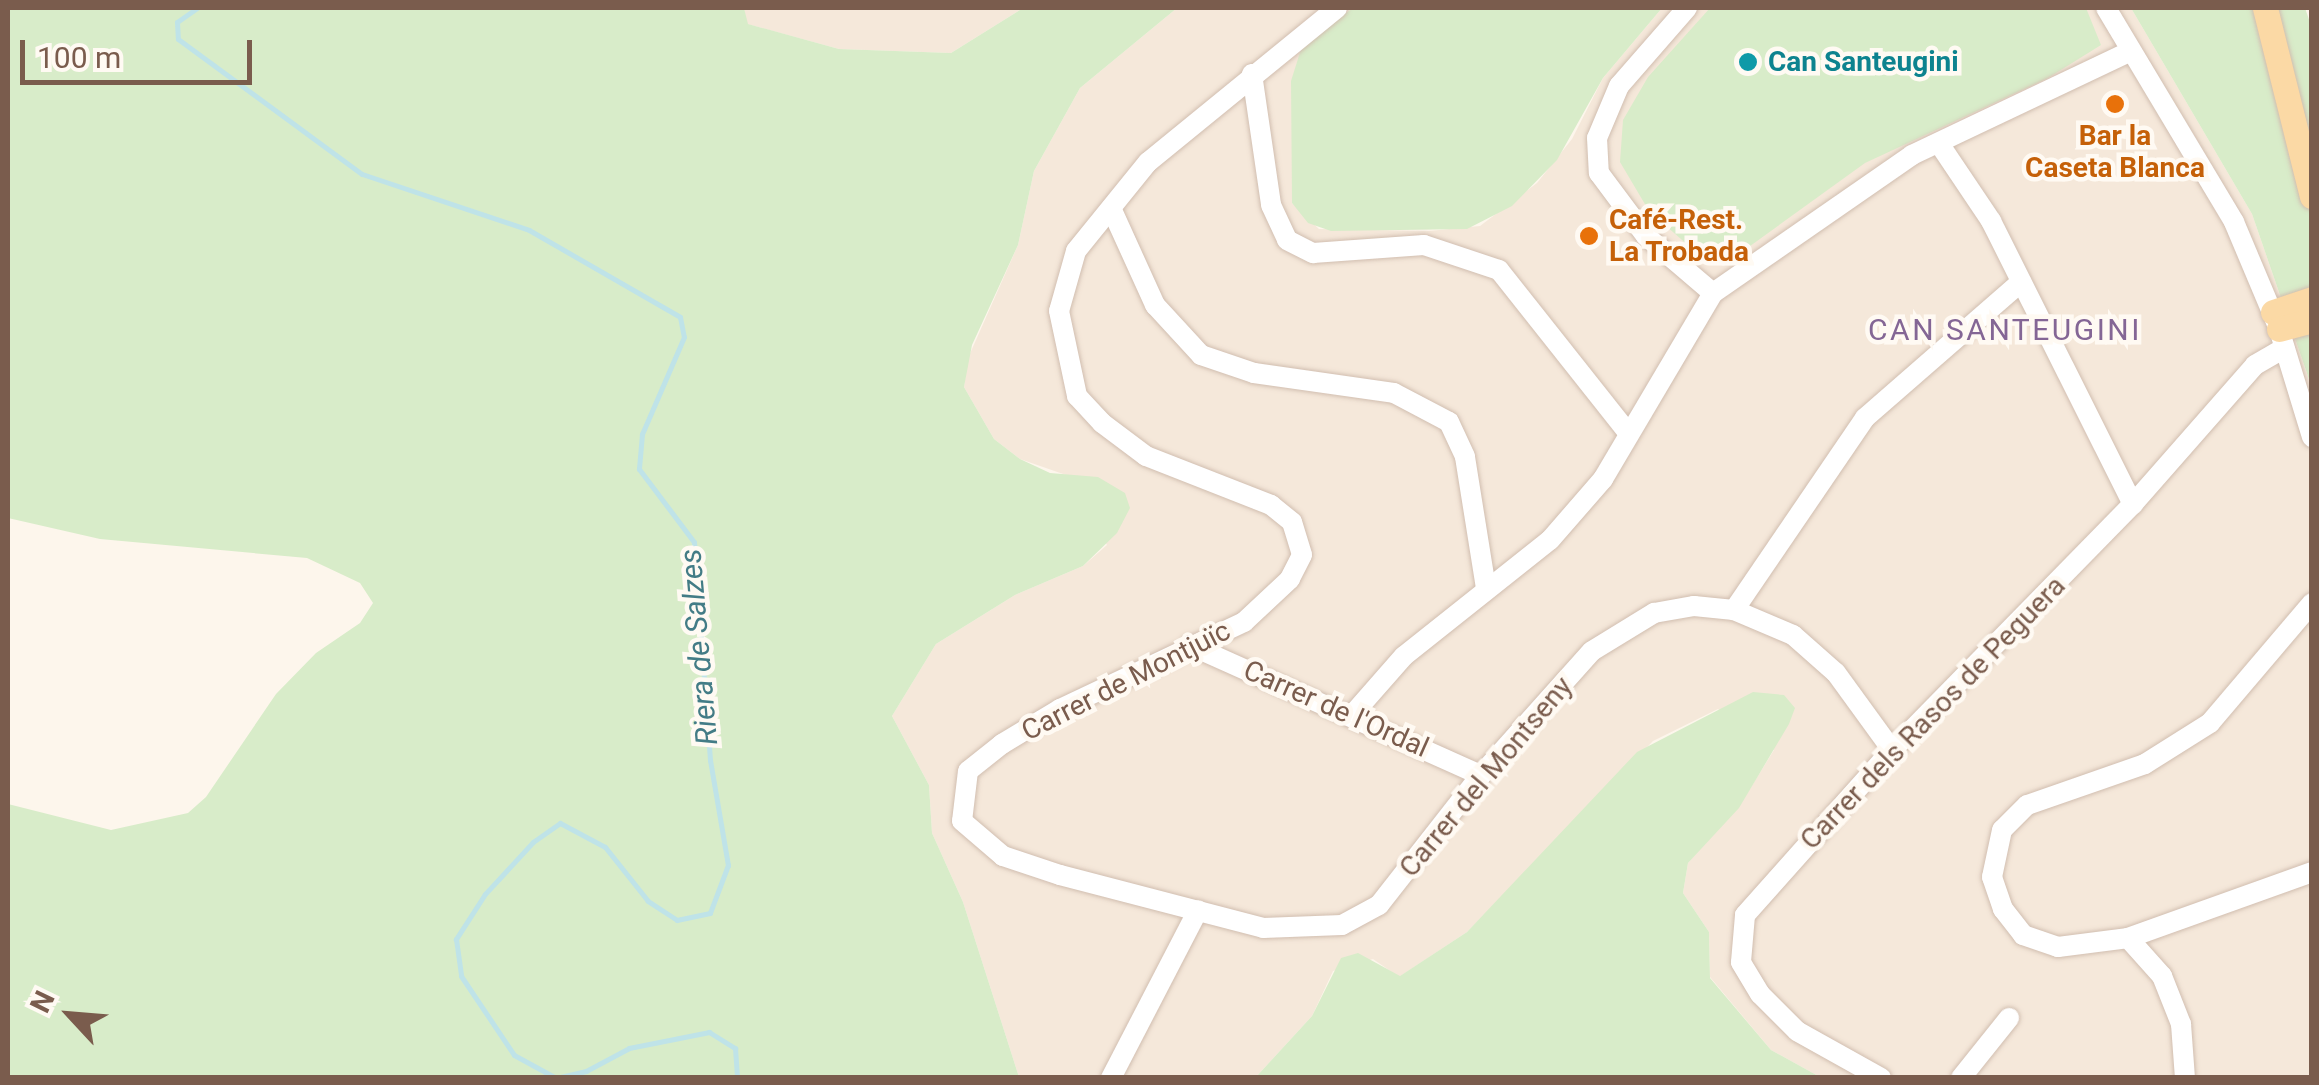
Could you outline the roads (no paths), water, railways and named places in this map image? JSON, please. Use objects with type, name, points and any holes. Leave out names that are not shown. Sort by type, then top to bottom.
[{"type":"main road","points":[[2265,8],[2312,196]]},
{"type":"main road","points":[[2277,8],[2312,137]]},
{"type":"main road","points":[[2279,330],[2312,299]]},
{"type":"main road","points":[[2279,330],[2312,320]]},
{"type":"street","name":"Carrer de Montjuïc","points":[[1198,910],[1003,856],[962,820],[968,772],[1002,744],[1190,644],[1244,622],[1290,579],[1302,555],[1292,522],[1271,505],[1146,456],[1077,396],[1060,311],[1076,251],[1148,162],[1338,8]]},
{"type":"street","points":[[1687,8],[1618,86],[1597,138],[1599,173],[1646,236],[1713,294]]},
{"type":"street","points":[[2106,8],[2234,222],[2279,330],[2312,437]]},
{"type":"street","points":[[1353,714],[1404,656],[1550,540],[1604,480],[1713,294],[1912,154],[1940,145],[2132,51]]},
{"type":"street","points":[[1252,74],[1271,205],[1287,240],[1312,253],[1424,245],[1499,270],[1629,434]]},
{"type":"street","points":[[1940,145],[1991,221],[2133,504]]},
{"type":"street","points":[[1111,208],[1155,304],[1201,355],[1254,373],[1394,393],[1449,422],[1466,457],[1486,588]]},
{"type":"street","points":[[1734,610],[1865,418],[2021,282]]},
{"type":"street","name":"Carrer dels Rasos de Peguera","points":[[1881,1078],[1797,1032],[1760,994],[1741,962],[1745,915],[1892,750],[2133,504],[2255,365],[2279,330]]},
{"type":"street","points":[[2312,604],[2210,723],[2145,764],[2027,805],[2002,830],[1992,877],[2023,934],[2058,947],[2128,938],[2312,872]]},
{"type":"street","name":"Carrer del Montseny","points":[[1198,910],[1263,928],[1342,925],[1379,905],[1481,775],[1592,651],[1654,612],[1694,606],[1734,610],[1812,650],[1892,750]]},
{"type":"street","name":"Carrer de l'Ordal","points":[[1190,644],[1353,714],[1481,775]]},
{"type":"street","points":[[1111,1078],[1198,910]]},
{"type":"street","points":[[2128,938],[2162,976],[2181,1024],[2185,1078]]},
{"type":"street","points":[[1960,1078],[2010,1018]]},
{"type":"waterway","name":"Riera de Salzes","points":[[197,8],[177,22],[178,39],[362,174],[529,230],[680,317],[684,337],[642,434],[639,469],[694,542],[710,760],[728,865],[710,913],[677,920],[648,901],[605,847],[560,823],[533,842],[485,894],[456,939],[461,976],[514,1055],[556,1078]]},
{"type":"waterway","name":"Riera de Salzes","points":[[556,1078],[586,1071],[629,1048],[709,1032],[735,1048],[737,1078]]},
{"type":"place","name":"Can Santeugini","points":[[1748,62]]},
{"type":"place","name":"Bar la Caseta Blanca","points":[[2115,104]]},
{"type":"place","name":"Café-Rest. La Trobada","points":[[1589,236]]},
{"type":"district","name":"CAN SANTEUGINI","points":[[2005,330]]}]
